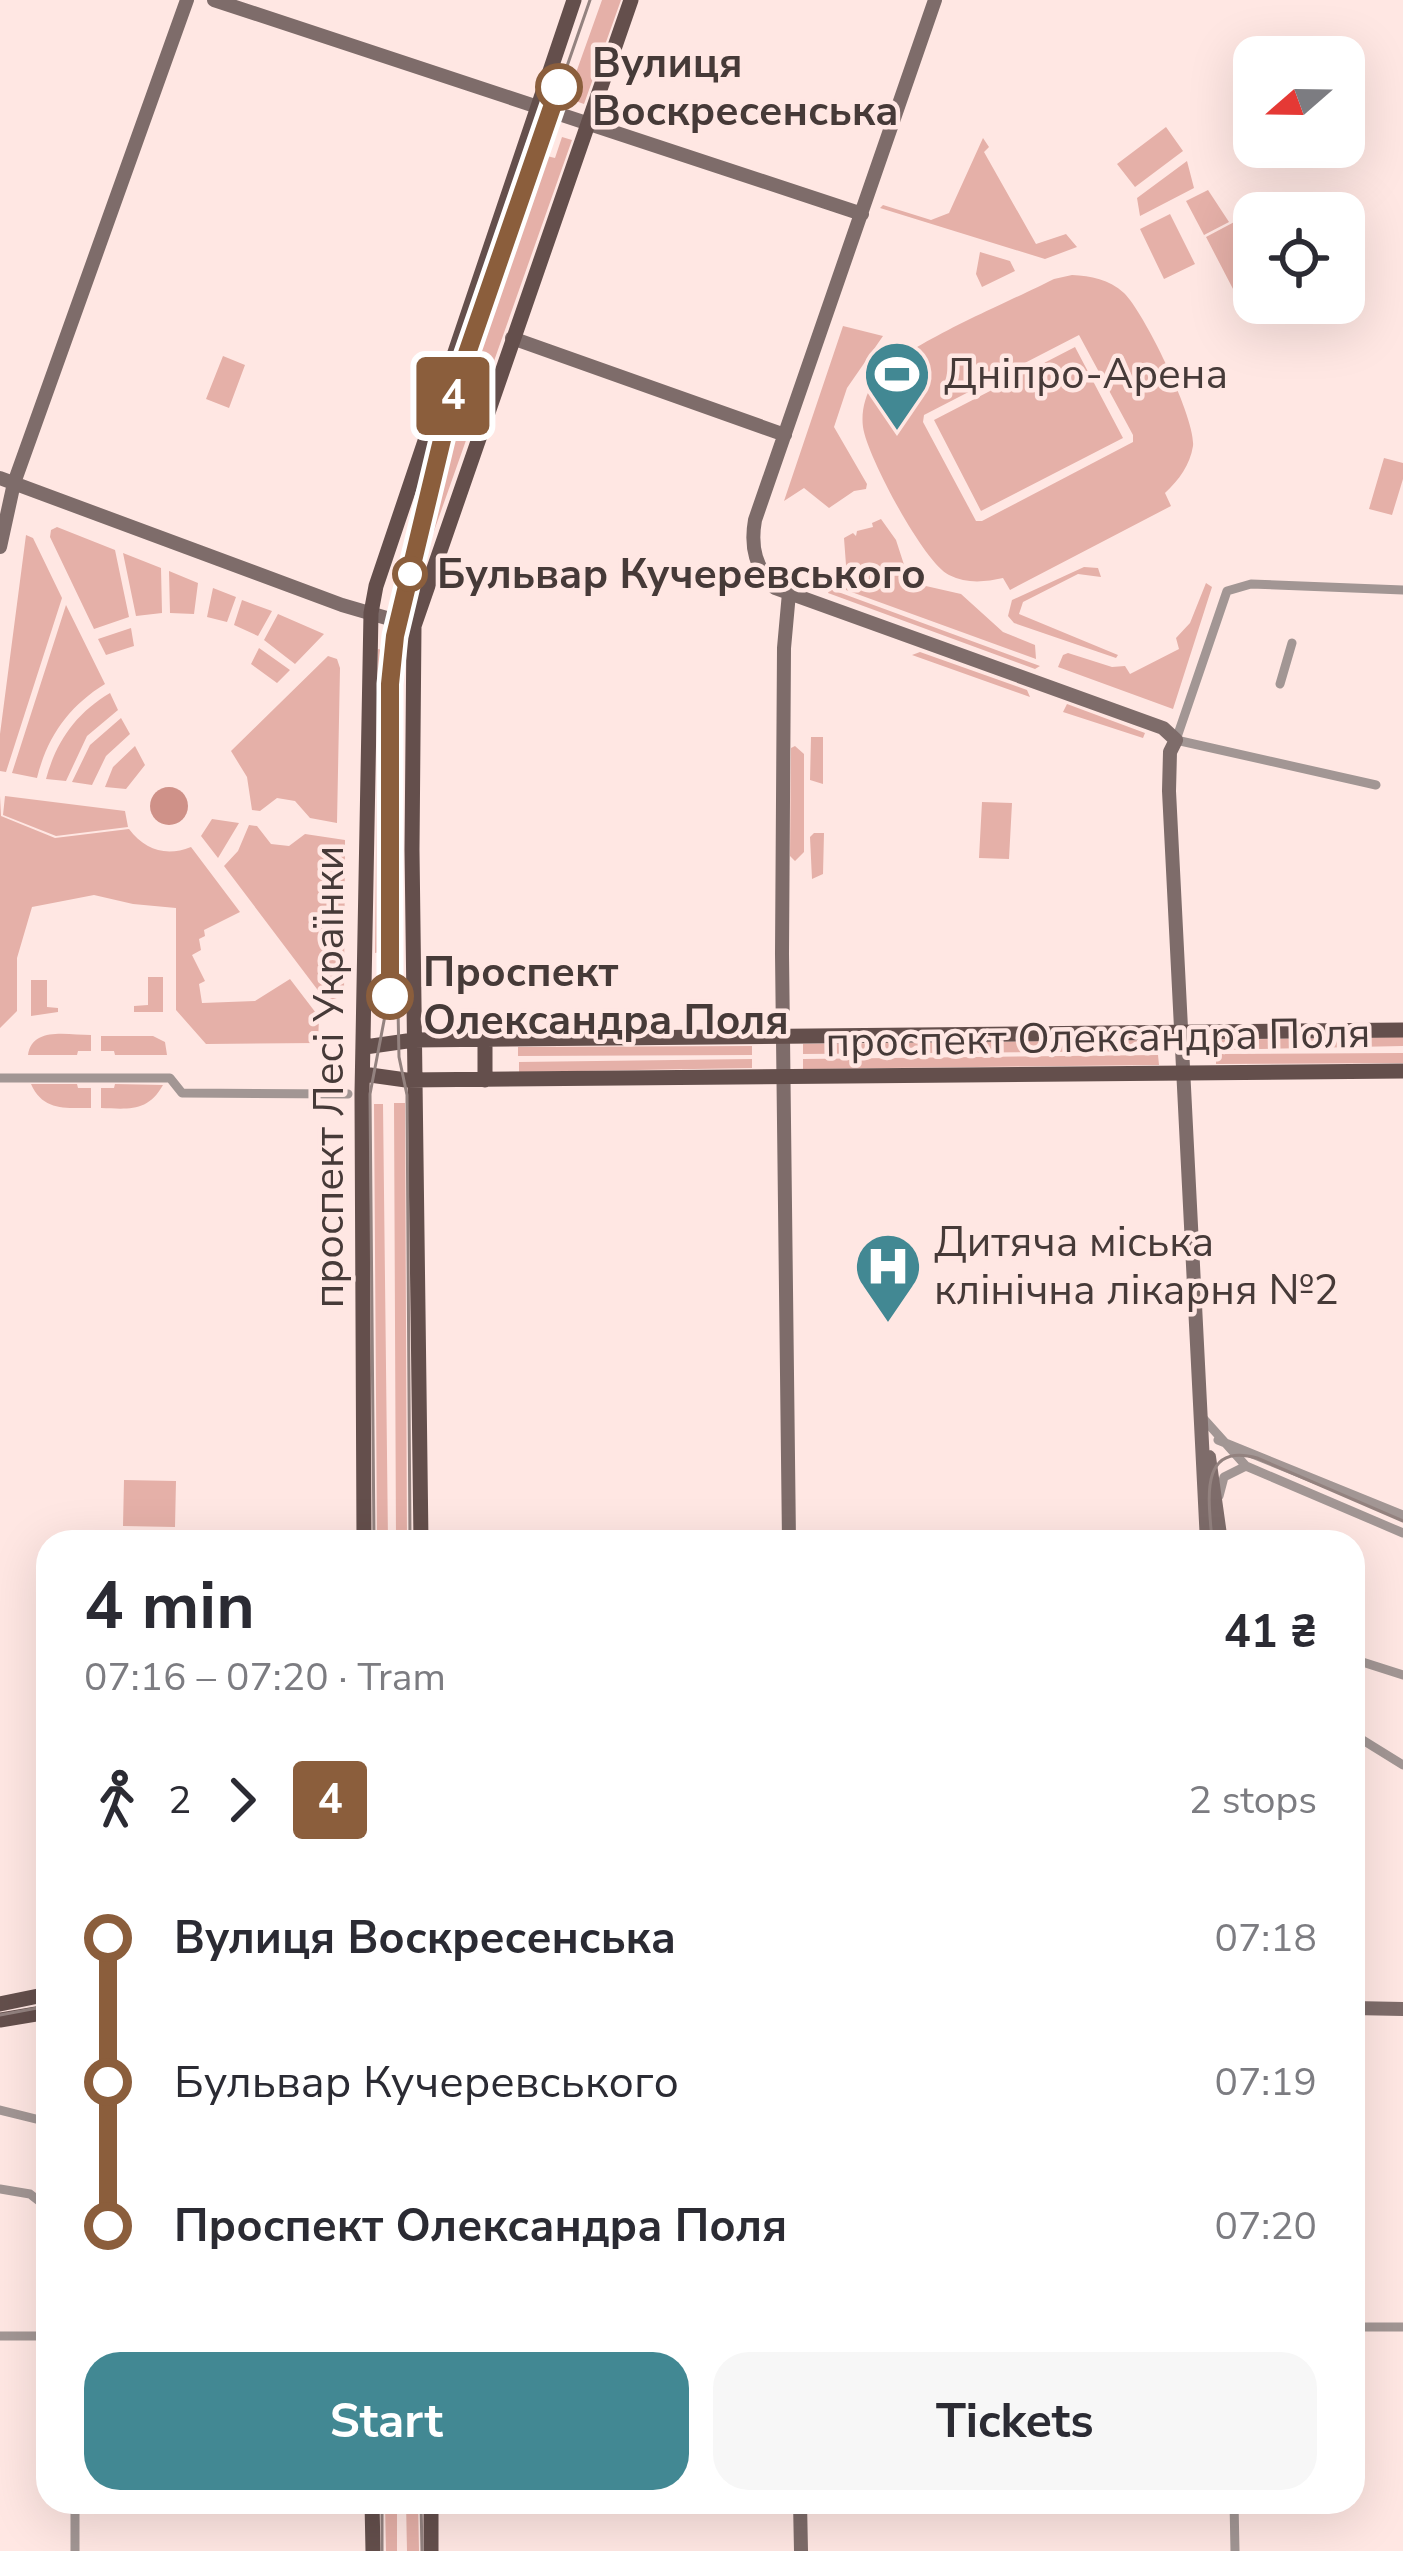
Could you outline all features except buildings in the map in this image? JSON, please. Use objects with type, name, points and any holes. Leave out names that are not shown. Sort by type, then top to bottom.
[{"type":"main road","name":"проспект Лесі Українки","points":[[364,1530],[363,1074],[371,614],[419,451],[574,0]]},
{"type":"main road","name":"проспект Лесі Українки","points":[[421,1530],[414,626],[631,0]]},
{"type":"main road","name":"проспект Олександра Поля","points":[[364,1047],[414,1040],[1403,1030]]},
{"type":"main road","points":[[485,1040],[485,1079]]},
{"type":"main road","name":"проспект Олександра Поля","points":[[363,1074],[416,1080],[1403,1071]]},
{"type":"main road","points":[[0,2004],[36,1996]]},
{"type":"main road","points":[[0,2020],[36,2014]]},
{"type":"main road","points":[[372,2514],[373,2551]]},
{"type":"main road","points":[[430,2514],[431,2551]]},
{"type":"street","points":[[0,547],[7,480],[187,0]]},
{"type":"street","points":[[214,0],[862,214]]},
{"type":"street","points":[[935,0],[752,538],[758,567],[782,591],[1163,728],[1176,740],[1376,784]]},
{"type":"street","points":[[512,338],[785,435]]},
{"type":"street","points":[[7,480],[414,626]]},
{"type":"street","points":[[1220,1530],[1210,1437],[1202,1417],[1168,769],[1227,591],[1251,584],[1403,590]]},
{"type":"street","points":[[782,591],[789,1530]]},
{"type":"street","points":[[1280,683],[1292,643]]},
{"type":"street","points":[[0,1078],[170,1078],[182,1093],[348,1094]]},
{"type":"street","points":[[1210,1437],[1246,1466],[1403,1533]]},
{"type":"street","points":[[1210,1437],[1403,1515]]},
{"type":"street","points":[[1207,1530],[1210,1437]]},
{"type":"street","points":[[1219,1502],[1224,1477],[1246,1466]]},
{"type":"street","points":[[1365,1663],[1403,1675]]},
{"type":"street","points":[[1365,1741],[1403,1765]]},
{"type":"street","points":[[1365,2008],[1403,2009]]},
{"type":"street","points":[[0,2110],[36,2119]]},
{"type":"street","points":[[0,2189],[36,2199]]},
{"type":"street","points":[[1365,2327],[1403,2327]]},
{"type":"street","points":[[0,2336],[36,2336]]},
{"type":"street","points":[[75,2514],[75,2551]]},
{"type":"street","points":[[800,2514],[801,2551]]},
{"type":"street","points":[[1234,2514],[1235,2551]]},
{"type":"shaded area","points":[[602,0],[621,0],[584,104],[567,98]]},
{"type":"shaded area","points":[[1166,127],[1183,151],[1135,187],[1117,164]]},
{"type":"shaded area","points":[[562,137],[572,140],[434,531],[411,524],[529,167],[542,171],[547,156],[555,158]]},
{"type":"shaded area","points":[[983,138],[989,147],[984,152],[1036,244],[1066,234],[1077,247],[1045,259],[880,208],[883,205],[931,220],[949,213]]},
{"type":"shaded area","points":[[1187,161],[1194,188],[1140,216],[1137,198]]},
{"type":"shaded area","points":[[1208,190],[1229,222],[1204,235],[1186,201]]},
{"type":"shaded area","points":[[1170,214],[1195,264],[1164,279],[1140,229]]},
{"type":"shaded area","points":[[1233,223],[1233,289],[1206,237]]},
{"type":"shaded area","points":[[980,252],[1010,261],[1015,271],[982,287],[976,274]]},
{"type":"shaded area","name":"Дніпро-Арена","points":[[1072,275],[1099,279],[1118,288],[1133,304],[1178,391],[1192,432],[1192,453],[1165,493],[1171,506],[1010,590],[1003,578],[956,578],[926,551],[885,483],[863,427],[866,399],[873,383],[904,355],[1054,279]],"holes":[[[1079,335],[1133,442],[976,521],[923,422],[924,415]]]},
{"type":"shaded area","points":[[843,326],[883,336],[847,388],[834,427],[866,489],[854,491],[829,508],[804,488],[784,501]]},
{"type":"shaded area","points":[[1075,347],[1123,438],[981,511],[934,420]]},
{"type":"shaded area","points":[[223,356],[245,365],[229,408],[206,399]]},
{"type":"shaded area","points":[[1384,458],[1403,463],[1392,515],[1369,509]]},
{"type":"shaded area","points":[[881,519],[896,540],[907,574],[917,584],[961,594],[1003,632],[1035,645],[1036,659],[824,582],[820,575],[838,572],[846,565],[844,538],[856,536]]},
{"type":"shaded area","points":[[57,527],[115,550],[129,617],[94,629],[50,537]]},
{"type":"shaded area","points":[[26,535],[33,538],[62,598],[6,772],[0,771],[0,734]]},
{"type":"shaded area","points":[[123,553],[161,568],[162,613],[136,616]]},
{"type":"shaded area","points":[[1084,567],[1098,568],[1101,577],[1078,574],[1023,602],[1019,614],[1118,655],[1116,658],[1014,623],[1008,616],[1012,600]]},
{"type":"shaded area","points":[[169,571],[198,583],[194,614],[170,613]]},
{"type":"shaded area","points":[[1206,583],[1212,587],[1173,709],[1058,667],[1068,653],[1112,667],[1125,666],[1130,674],[1179,649],[1176,638],[1190,623]]},
{"type":"shaded area","points":[[213,588],[236,597],[227,622],[207,617]]},
{"type":"shaded area","points":[[830,589],[1040,666],[1035,669],[828,593]]},
{"type":"shaded area","points":[[242,600],[272,611],[258,636],[234,625]]},
{"type":"shaded area","points":[[66,605],[105,684],[61,724],[37,778],[12,773]]},
{"type":"shaded area","points":[[278,614],[324,634],[295,664],[264,640]]},
{"type":"shaded area","points":[[131,628],[134,646],[106,655],[98,639]]},
{"type":"shaded area","points":[[259,648],[290,670],[277,683],[251,664]]},
{"type":"shaded area","points":[[378,649],[382,650],[380,952],[375,953]]},
{"type":"shaded area","points":[[385,650],[400,653],[395,942],[383,942]]},
{"type":"shaded area","points":[[920,652],[1027,690],[1030,697],[912,655]]},
{"type":"shaded area","points":[[328,656],[337,659],[340,668],[337,823],[310,818],[295,801],[277,798],[260,811],[252,810],[247,777],[231,751]]},
{"type":"shaded area","points":[[110,693],[118,710],[87,736],[66,781],[46,779],[69,730]]},
{"type":"shaded area","points":[[1067,704],[1145,733],[1143,738],[1063,712]]},
{"type":"shaded area","points":[[121,718],[130,734],[106,756],[92,785],[72,782],[90,745]]},
{"type":"shaded area","points":[[811,737],[823,737],[823,784],[810,780]]},
{"type":"shaded area","points":[[135,746],[145,765],[126,789],[105,787],[113,767]]},
{"type":"shaded area","points":[[791,748],[804,754],[804,852],[795,861],[790,856]]},
{"type":"shaded area","points":[[169,787],[183,792],[188,806],[183,820],[169,825],[155,820],[150,806],[155,792]]},
{"type":"shaded area","points":[[0,796],[1,816],[55,838],[129,829],[157,850],[191,847],[240,912],[204,930],[205,936],[199,939],[201,950],[192,955],[205,981],[199,984],[202,1003],[255,1001],[290,979],[319,1017],[318,1043],[206,1044],[176,1010],[176,908],[94,895],[32,907],[17,958],[17,1011],[0,1028]]},
{"type":"shaded area","points":[[5,796],[125,811],[128,827],[56,836],[3,815]]},
{"type":"shaded area","points":[[982,802],[1012,803],[1009,859],[979,858]]},
{"type":"shaded area","points":[[212,819],[239,823],[218,858],[201,836]]},
{"type":"shaded area","points":[[249,825],[257,826],[271,844],[289,846],[305,834],[345,840],[344,996],[326,1001],[224,866],[238,851]]},
{"type":"shaded area","points":[[824,833],[823,874],[812,879],[810,837]]},
{"type":"shaded area","points":[[148,977],[163,977],[163,1012],[134,1012],[134,1006],[148,1005]]},
{"type":"shaded area","points":[[31,980],[47,980],[47,1007],[58,1008],[58,1012],[31,1016]]},
{"type":"shaded area","points":[[91,1035],[91,1051],[28,1055],[44,1036]]},
{"type":"shaded area","points":[[101,1036],[153,1036],[165,1042],[167,1055],[101,1051]]},
{"type":"shaded area","points":[[1403,1037],[1403,1046],[1215,1050],[1215,1040]]},
{"type":"shaded area","points":[[1158,1040],[1158,1051],[803,1054],[803,1044]]},
{"type":"shaded area","points":[[752,1046],[752,1055],[518,1056],[518,1047]]},
{"type":"shaded area","points":[[1403,1053],[1403,1063],[1216,1064],[1216,1054]]},
{"type":"shaded area","points":[[1158,1055],[1159,1065],[803,1069],[803,1059]]},
{"type":"shaded area","points":[[752,1059],[752,1068],[519,1072],[519,1062]]},
{"type":"shaded area","points":[[31,1084],[91,1088],[91,1108],[48,1103]]},
{"type":"shaded area","points":[[163,1085],[144,1104],[101,1108],[101,1088]]},
{"type":"shaded area","points":[[394,1103],[405,1103],[407,1530],[396,1530]]},
{"type":"shaded area","points":[[374,1104],[383,1104],[388,1530],[377,1530]]},
{"type":"shaded area","points":[[124,1480],[176,1481],[175,1527],[123,1526]]},
{"type":"shaded area","points":[[385,2514],[397,2514],[397,2551],[386,2551]]},
{"type":"shaded area","points":[[406,2514],[418,2514],[419,2551],[407,2551]]},
{"type":"tram line","points":[[374,1530],[370,1094],[392,979],[393,648],[453,394],[590,0]]},
{"type":"tram line","name":"4","points":[[390,996],[390,684],[395,636],[453,394],[559,87]]},
{"type":"tram line","points":[[398,1009],[399,1057],[407,1095],[410,1530]]},
{"type":"tram line","points":[[1211,1530],[1209,1495],[1215,1468],[1237,1455],[1257,1458],[1403,1521]]},
{"type":"tram line","points":[[0,2015],[36,2008]]},
{"type":"tram line","points":[[382,2514],[382,2551]]},
{"type":"tram line","points":[[421,2514],[422,2551]]},
{"type":"place","name":"Вулиця Воскресенська","points":[[559,87]]},
{"type":"place","name":"Дніпро-Арена","points":[[897,433]]},
{"type":"place","name":"Бульвар Кучеревського","points":[[410,574]]},
{"type":"place","name":"Проспект Олександра Поля","points":[[390,996]]},
{"type":"place","name":"Дитяча міська клінічна лікарня №2","points":[[888,1325]]}]
